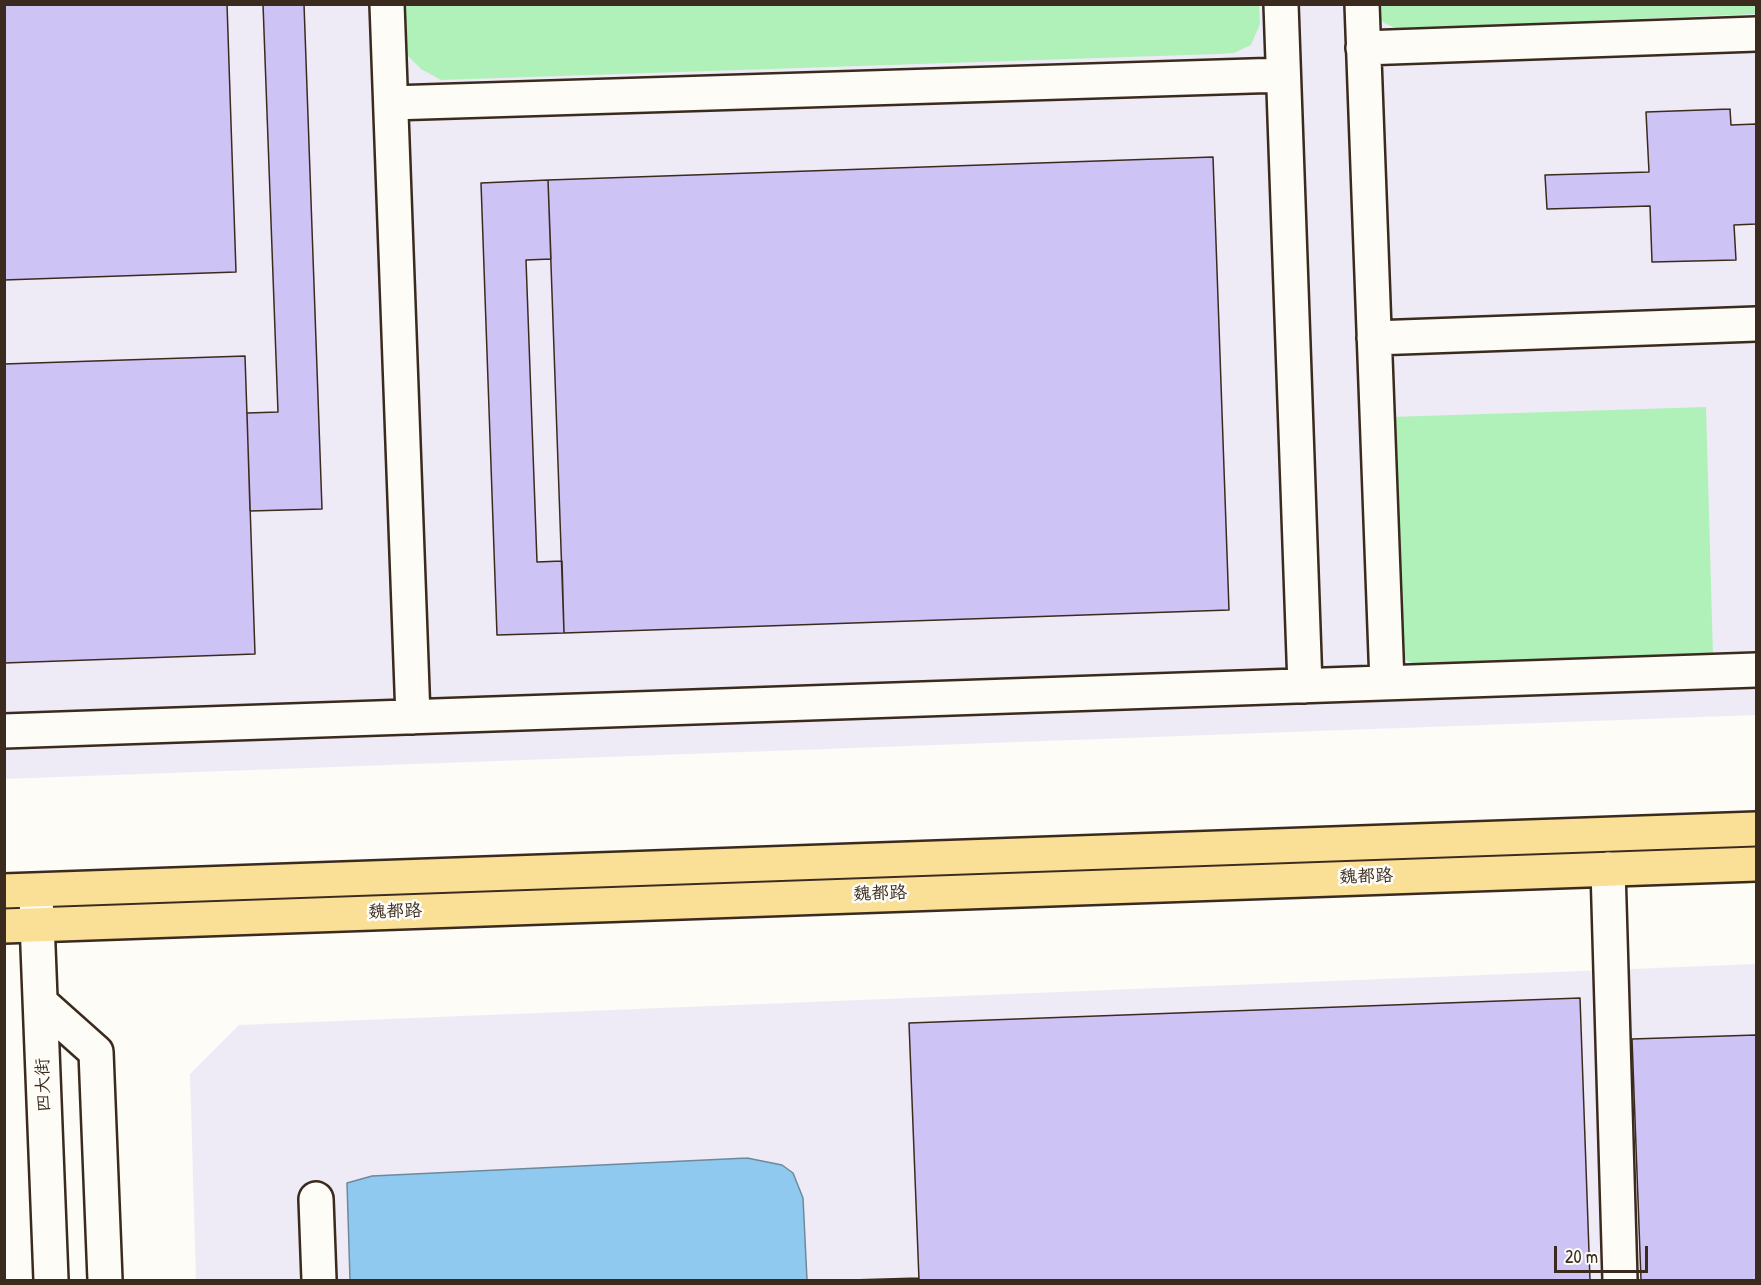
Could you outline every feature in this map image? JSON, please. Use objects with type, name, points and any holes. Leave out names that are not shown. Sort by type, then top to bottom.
[{"type":"main road","name":"魏都路","points":[[20,890],[1756,830]]},
{"type":"main road","name":"魏都路","points":[[4,926],[1756,864]]},
{"type":"street","points":[[387,4],[413,717]]},
{"type":"street","points":[[1281,4],[1305,686]]},
{"type":"street","points":[[1362,4],[1387,683]]},
{"type":"street","points":[[1363,48],[1756,34]]},
{"type":"street","points":[[391,103],[1283,75]]},
{"type":"street","points":[[1374,338],[1756,324]]},
{"type":"street","points":[[4,731],[1756,670]]},
{"type":"street","points":[[1608,869],[1620,1281]]},
{"type":"street","name":"四大街","points":[[20,890],[38,925],[51,1281]]},
{"type":"street","points":[[41,1003],[96,1052],[105,1281]]},
{"type":"street","points":[[316,1199],[320,1281]]},
{"type":"shaded area","points":[[4,5],[1756,5],[1756,715],[5,779]]},
{"type":"shaded area","points":[[1756,964],[1756,1280],[196,1280],[190,1074],[239,1025]]},
{"type":"green space","points":[[1259,4],[1260,24],[1251,45],[1234,53],[1219,54],[441,80],[421,69],[404,52],[403,5]]},
{"type":"green space","points":[[1756,4],[1756,14],[1398,29],[1384,23],[1378,16],[1378,5]]},
{"type":"green space","points":[[1706,407],[1713,656],[1418,666],[1402,658],[1390,417]]},
{"type":"water","points":[[747,1158],[782,1165],[793,1173],[803,1198],[807,1280],[350,1280],[347,1183],[372,1176]]},
{"type":"building","points":[[4,4],[227,4],[236,272],[4,280]]},
{"type":"building","points":[[263,4],[304,4],[322,509],[250,511],[247,413],[278,412]]},
{"type":"building","points":[[1730,109],[1731,125],[1756,124],[1756,224],[1734,225],[1736,260],[1652,262],[1650,206],[1547,209],[1545,175],[1649,172],[1646,112]]},
{"type":"building","points":[[1213,157],[1229,610],[564,633],[548,180]]},
{"type":"building","points":[[548,180],[551,259],[526,260],[537,562],[562,561],[564,633],[497,635],[481,183]]},
{"type":"building","points":[[245,356],[255,654],[4,663],[4,364]]},
{"type":"building","points":[[1580,998],[1590,1280],[919,1280],[909,1023]]},
{"type":"building","points":[[1756,1035],[1756,1280],[1641,1280],[1632,1039]]},
{"type":"building","points":[[919,1278],[919,1280],[851,1280]]}]
